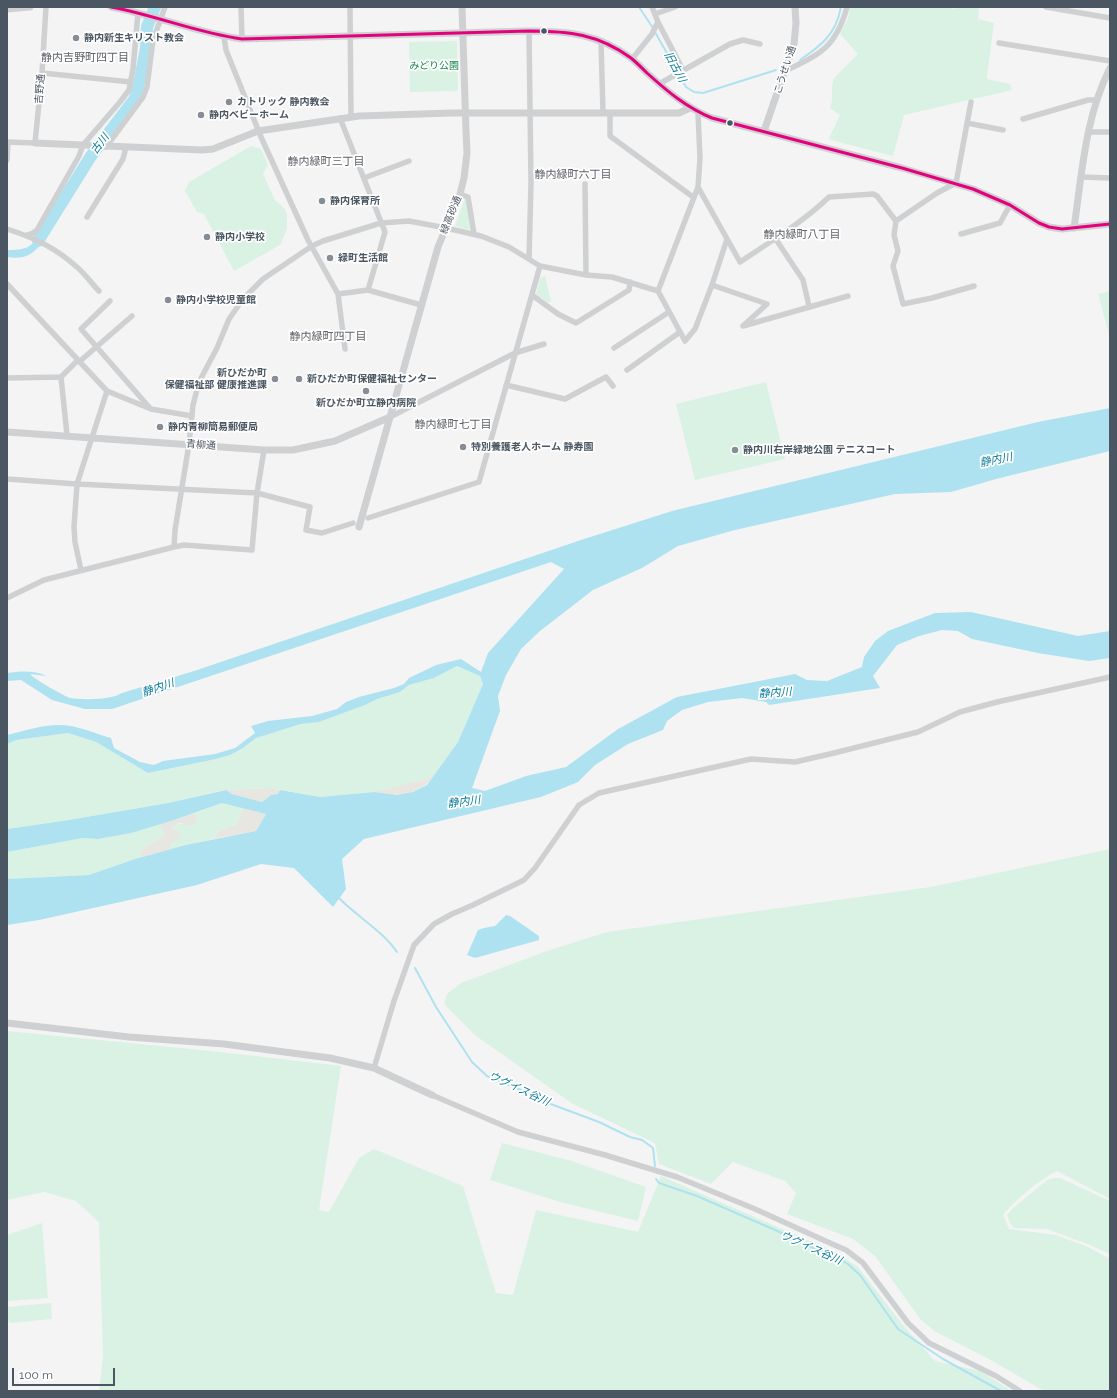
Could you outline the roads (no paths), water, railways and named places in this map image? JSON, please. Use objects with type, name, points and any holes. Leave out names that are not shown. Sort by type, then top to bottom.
[{"type":"street","points":[[7,9],[30,7]]},
{"type":"street","name":"吉野通","points":[[35,143],[42,74],[46,7]]},
{"type":"street","points":[[111,7],[202,32],[242,39],[529,31],[572,32],[601,41],[618,50],[632,59],[659,84],[690,108],[712,118],[956,183],[1010,205],[1039,223],[1049,227],[1062,229],[1110,224]]},
{"type":"street","points":[[105,146],[143,97],[147,87],[154,40],[159,19],[165,7]]},
{"type":"street","points":[[241,7],[242,39]]},
{"type":"street","points":[[350,7],[351,117]]},
{"type":"street","name":"緑高砂通","points":[[356,525],[390,417],[438,247],[460,194],[464,178],[467,152],[462,7]]},
{"type":"street","points":[[652,7],[658,24],[680,72]]},
{"type":"street","points":[[655,14],[675,7]]},
{"type":"street","name":"こうせい通","points":[[764,132],[794,44],[796,24],[795,7]]},
{"type":"street","points":[[785,71],[814,57],[827,46],[835,36],[843,20],[847,7]]},
{"type":"street","points":[[1046,7],[1110,18]]},
{"type":"street","points":[[27,235],[37,230],[79,156],[129,90],[140,14]]},
{"type":"street","points":[[632,59],[658,24]]},
{"type":"street","points":[[529,31],[531,114],[529,259]]},
{"type":"street","points":[[224,36],[226,50],[258,131],[312,246],[338,294],[345,349]]},
{"type":"street","points":[[659,84],[730,44],[743,40],[760,44]]},
{"type":"street","points":[[601,41],[610,136],[694,197]]},
{"type":"street","points":[[999,43],[1110,61]]},
{"type":"street","points":[[1074,228],[1088,132],[1096,100],[1110,68]]},
{"type":"street","points":[[42,74],[131,82]]},
{"type":"street","points":[[1023,119],[1088,100],[1096,100]]},
{"type":"street","points":[[956,183],[971,102]]},
{"type":"street","points":[[7,160],[8,142],[182,150],[213,149],[258,131],[340,118],[378,114],[679,113],[690,108]]},
{"type":"street","points":[[658,291],[698,187],[700,158],[698,112]]},
{"type":"street","points":[[340,118],[385,232],[368,290]]},
{"type":"street","points":[[967,123],[1003,130]]},
{"type":"street","points":[[1088,132],[1110,132]]},
{"type":"street","points":[[87,217],[123,160],[126,147]]},
{"type":"street","points":[[364,178],[409,161]]},
{"type":"street","points":[[1082,177],[1110,178]]},
{"type":"street","points":[[896,222],[937,193],[956,183]]},
{"type":"street","points":[[585,184],[586,275]]},
{"type":"street","points":[[698,187],[740,262],[820,205],[829,196],[873,194],[877,196],[896,222],[894,235],[898,250],[893,266],[903,304],[932,298],[974,286]]},
{"type":"street","points":[[460,194],[468,197],[474,234]]},
{"type":"street","points":[[960,234],[1000,223],[1010,205]]},
{"type":"street","points":[[174,547],[175,530],[195,396],[199,382],[226,326],[248,293],[263,279],[312,246],[322,241],[381,223],[409,221],[474,234],[509,247],[540,266],[586,275],[612,277],[658,291],[685,341],[695,329],[712,285],[727,239]]},
{"type":"street","points":[[7,229],[27,235],[45,243],[79,269],[99,291]]},
{"type":"street","points":[[775,238],[803,280],[809,306]]},
{"type":"street","points":[[368,518],[479,482],[540,266]]},
{"type":"street","points":[[532,295],[558,314],[576,323],[629,290],[630,282]]},
{"type":"street","points":[[7,284],[107,391],[151,409],[192,416]]},
{"type":"street","points":[[712,285],[767,304],[743,326],[848,296]]},
{"type":"street","points":[[338,294],[368,290],[421,305]]},
{"type":"street","points":[[110,301],[81,329],[151,409]]},
{"type":"street","points":[[614,348],[669,312]]},
{"type":"street","points":[[7,378],[61,377],[132,316]]},
{"type":"street","points":[[627,370],[680,332]]},
{"type":"street","points":[[390,417],[515,353],[544,344]]},
{"type":"street","points":[[61,377],[67,436]]},
{"type":"street","points":[[506,385],[565,399],[606,377],[614,386]]},
{"type":"street","points":[[81,570],[75,542],[74,527],[77,484],[107,391]]},
{"type":"street","name":"青柳通","points":[[7,432],[264,450],[293,450],[336,440],[390,417]]},
{"type":"street","points":[[7,598],[44,580],[184,545],[252,550],[257,492],[264,450]]},
{"type":"street","points":[[7,479],[77,484],[257,492],[310,507],[306,530],[322,533],[356,525]]},
{"type":"street","points":[[374,1068],[394,1001],[414,945],[434,924],[524,880],[535,868],[579,805],[599,794],[751,759],[795,762],[918,732],[960,712],[996,702],[1110,678]]},
{"type":"street","points":[[7,1023],[129,1037],[224,1044],[330,1058],[374,1068],[518,1132],[605,1155],[677,1177],[755,1209],[846,1250],[863,1263],[908,1323],[929,1343],[996,1376],[1020,1391]]},
{"type":"water","points":[[45,226],[50,229],[34,252],[23,257],[7,257],[7,250],[22,249],[34,242]]},
{"type":"water","name":"静内川","points":[[1110,408],[1110,451],[996,479],[951,492],[895,494],[735,530],[678,546],[642,568],[593,590],[540,631],[521,649],[506,675],[498,696],[500,711],[472,788],[485,791],[526,776],[566,767],[618,729],[677,697],[795,674],[807,680],[827,681],[862,667],[864,657],[875,641],[888,631],[935,613],[971,612],[1078,636],[1110,631],[1110,658],[1089,661],[1038,653],[972,639],[958,631],[942,630],[919,636],[897,645],[873,676],[880,688],[769,705],[766,702],[742,698],[708,702],[682,710],[667,721],[663,730],[628,744],[595,765],[578,782],[541,797],[364,839],[342,859],[346,889],[333,907],[294,868],[261,864],[197,885],[39,920],[7,925],[7,879],[89,875],[135,859],[186,845],[256,831],[266,814],[222,803],[131,833],[98,839],[83,838],[7,852],[7,829],[168,803],[226,790],[232,794],[262,802],[271,795],[278,794],[280,790],[320,797],[374,792],[397,795],[413,792],[427,785],[458,742],[483,684],[480,676],[457,666],[434,678],[409,685],[400,692],[377,699],[319,722],[301,724],[256,738],[243,748],[230,755],[148,773],[96,742],[68,733],[16,740],[7,744],[7,735],[46,726],[71,726],[111,738],[114,748],[140,762],[154,765],[163,761],[215,754],[235,748],[255,733],[251,726],[268,721],[312,716],[337,709],[346,702],[359,697],[404,684],[409,678],[436,665],[461,659],[481,672],[488,653],[564,569],[551,562],[112,709],[85,709],[52,700],[21,680],[7,681],[7,673],[27,672],[42,674],[47,676],[30,674],[37,680],[70,698],[90,699],[111,697],[194,671],[581,540],[672,511],[1038,422]]},
{"type":"water","points":[[506,915],[510,916],[539,936],[539,940],[475,958],[467,955],[478,930],[495,926]]},
{"type":"waterway","name":"古川","points":[[38,241],[91,156],[134,100],[146,48],[147,27],[155,7]]},
{"type":"waterway","name":"旧古川","points":[[639,7],[653,28]]},
{"type":"waterway","name":"旧古川","points":[[800,60],[821,44],[832,32],[836,25],[841,7]]},
{"type":"waterway","name":"旧古川","points":[[655,32],[686,87],[694,92],[703,93],[776,70]]},
{"type":"waterway","name":"ウグイス谷川","points":[[338,897],[377,930],[397,952]]},
{"type":"waterway","name":"ウグイス谷川","points":[[415,968],[436,1007],[472,1062],[487,1076],[548,1103],[599,1122],[630,1137],[642,1140],[653,1148],[655,1166]]},
{"type":"waterway","name":"ウグイス谷川","points":[[656,1179],[659,1183],[697,1196],[782,1233],[803,1244],[834,1256],[848,1264],[860,1275],[898,1329],[943,1359],[1001,1391]]},
{"type":"place","name":"静内新生キリスト教会","points":[[76,38]]},
{"type":"place","name":"カトリック 静内教会","points":[[229,102]]},
{"type":"place","name":"静内ベビーホーム","points":[[201,115]]},
{"type":"place","name":"静内保育所","points":[[322,201]]},
{"type":"place","name":"静内小学校","points":[[207,237]]},
{"type":"place","name":"緑町生活館","points":[[330,258]]},
{"type":"place","name":"静内小学校児童館","points":[[168,300]]},
{"type":"place","name":"新ひだか町 保健福祉部 健康推進課","points":[[275,379]]},
{"type":"place","name":"新ひだか町保健福祉センター","points":[[299,379]]},
{"type":"place","name":"新ひだか町立静内病院","points":[[366,391]]},
{"type":"place","name":"静内青柳簡易郵便局","points":[[160,427]]},
{"type":"place","name":"特別養護老人ホーム 静寿園","points":[[463,447]]},
{"type":"place","name":"静内川右岸緑地公園 テニスコート","points":[[735,450]]},
{"type":"district","name":"静内吉野町四丁目","points":[[85,58]]},
{"type":"district","name":"静内緑町三丁目","points":[[326,162]]},
{"type":"district","name":"静内緑町六丁目","points":[[573,175]]},
{"type":"district","name":"静内緑町八丁目","points":[[802,235]]},
{"type":"district","name":"静内緑町四丁目","points":[[328,337]]},
{"type":"district","name":"静内緑町七丁目","points":[[453,425]]},
{"type":"park label","name":"みどり公園","points":[[434,66]]}]
